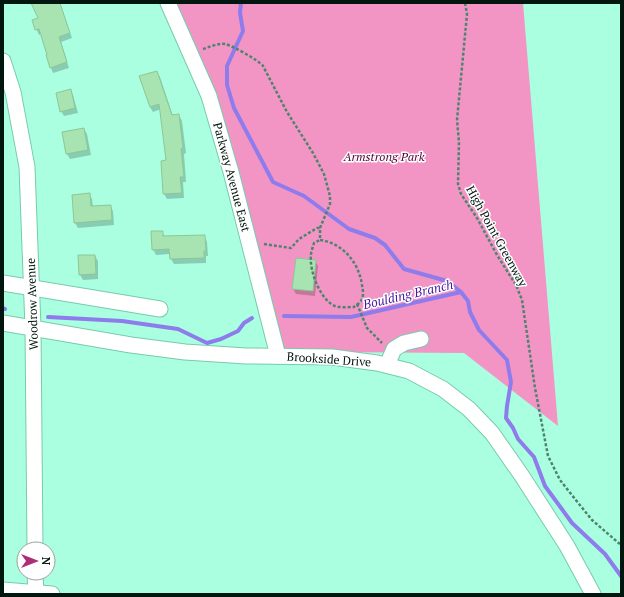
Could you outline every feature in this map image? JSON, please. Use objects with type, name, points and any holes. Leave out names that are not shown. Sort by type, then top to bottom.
[{"type":"street","name":"Parkway Avenue East","points":[[168,3],[209,96],[231,172],[278,356]]},
{"type":"street","name":"Woodrow Avenue","points":[[3,62],[13,92],[27,167],[33,328],[35,541]]},
{"type":"street","points":[[3,283],[160,309]]},
{"type":"street","name":"Brookside Drive","points":[[3,323],[131,345],[186,352],[246,356],[332,357],[377,363],[409,371],[443,389],[469,409],[492,433],[522,476],[567,546],[593,594]]},
{"type":"street","points":[[387,365],[394,349],[404,343],[421,339]]},
{"type":"street","points":[[35,581],[36,593]]},
{"type":"street","points":[[3,590],[52,594]]},
{"type":"path","name":"High Point Greenway","points":[[465,3],[468,14],[458,120],[458,184],[461,194],[477,218],[497,255],[516,285],[522,300],[548,456],[560,480],[575,500],[592,520],[621,544]]},
{"type":"path","points":[[191,53],[216,44],[225,44],[262,63],[287,112],[313,153],[324,174],[330,196],[330,204],[320,228],[320,240]]},
{"type":"path","points":[[249,243],[291,248],[299,239],[317,228],[320,228]]},
{"type":"path","points":[[320,240],[327,241],[344,250],[356,265],[362,281],[363,293],[358,306],[335,306],[326,299],[316,285],[312,271],[311,255],[314,243],[320,240]]},
{"type":"path","points":[[358,306],[364,322],[370,331],[384,345],[394,349]]},
{"type":"green space","name":"Armstrong Park","points":[[168,3],[523,3],[558,426],[464,353],[321,352],[278,356],[231,172]]},
{"type":"building","points":[[31,3],[60,3],[70,33],[59,37],[67,62],[50,68],[39,29],[35,30],[32,20],[38,18]]},
{"type":"building","points":[[157,71],[172,115],[179,114],[183,148],[181,149],[184,177],[180,177],[182,193],[163,194],[161,161],[166,160],[159,104],[150,107],[139,76]]},
{"type":"building","points":[[71,89],[75,108],[60,112],[56,93]]},
{"type":"building","points":[[84,128],[88,150],[66,154],[62,132]]},
{"type":"building","points":[[90,193],[91,206],[111,205],[112,220],[74,223],[72,195]]},
{"type":"building","points":[[151,231],[163,231],[163,236],[205,235],[206,251],[204,251],[204,258],[170,259],[169,249],[152,250]]},
{"type":"building","points":[[78,255],[95,255],[96,274],[79,275]]},
{"type":"building","points":[[296,258],[316,260],[313,291],[292,289]]},
{"type":"waterway","points":[[241,3],[240,13],[243,31],[227,66],[227,85],[234,108],[273,182],[304,196],[349,229],[375,238],[385,245],[404,269],[447,281],[461,292],[468,301],[470,312],[479,330],[507,360],[511,382],[506,418],[518,439],[534,457],[545,486],[572,523],[605,554],[621,576]]},
{"type":"waterway","name":"Boulding Branch","points":[[284,316],[351,317],[461,292]]},
{"type":"waterway","name":"Boulding Branch","points":[[48,317],[122,321],[178,329],[207,343],[221,339],[238,331],[244,323],[252,318]]}]
